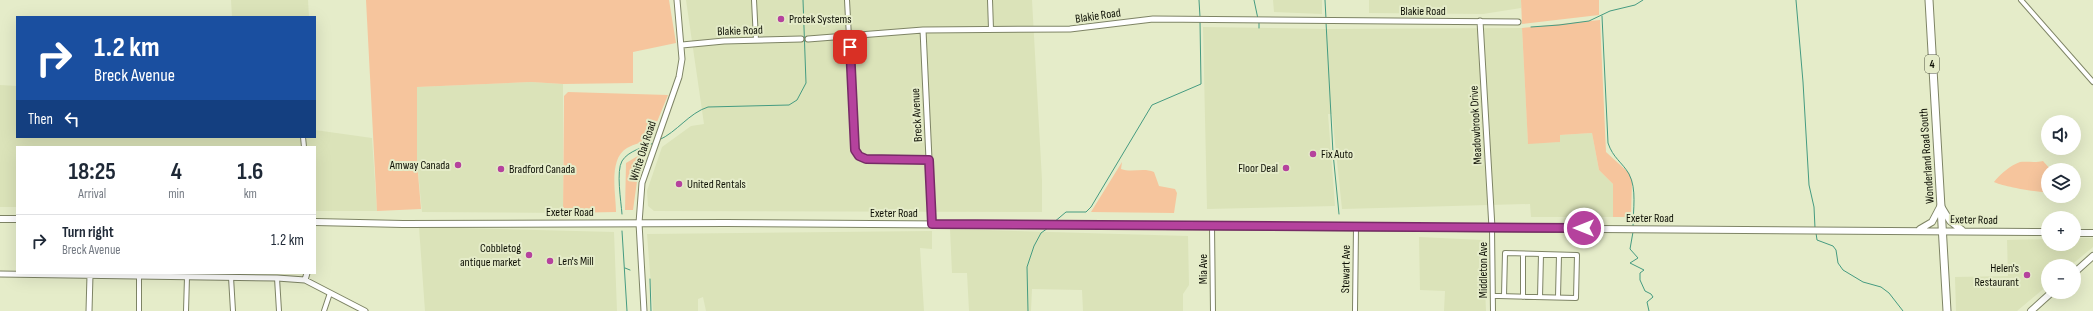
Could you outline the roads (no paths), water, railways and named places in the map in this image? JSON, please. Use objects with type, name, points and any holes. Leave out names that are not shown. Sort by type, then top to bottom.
[{"type":"main road","name":"Wonderland Road South","points":[[1928,0],[1947,311]]},
{"type":"main road","points":[[1919,230],[1932,222],[1941,205]]},
{"type":"main road","points":[[1941,205],[1950,220],[1964,230]]},
{"type":"main road","points":[[0,219],[16,219]]},
{"type":"main road","name":"Exeter Road","points":[[316,222],[402,224],[932,224],[1964,230],[2041,232]]},
{"type":"main road","points":[[2081,232],[2092,233]]},
{"type":"main road","points":[[2081,267],[2093,256]]},
{"type":"main road","points":[[2031,311],[2044,299]]},
{"type":"street","name":"White Oak Road","points":[[644,311],[639,223],[642,182],[678,77],[682,59],[677,0]]},
{"type":"street","points":[[754,0],[756,40]]},
{"type":"street","points":[[847,0],[855,148],[858,154],[866,159],[929,160]]},
{"type":"street","points":[[990,0],[991,29]]},
{"type":"street","points":[[2021,0],[2093,82]]},
{"type":"street","name":"Blakie Road","points":[[682,45],[724,40],[808,39],[923,30],[1070,30],[1152,19],[1518,22]]},
{"type":"street","name":"Meadowbrook Drive","points":[[1480,21],[1492,228]]},
{"type":"street","name":"Breck Avenue","points":[[923,30],[932,224]]},
{"type":"street","name":"Mia Ave","points":[[1212,226],[1213,311]]},
{"type":"street","name":"Stewart Ave","points":[[1355,311],[1356,227]]},
{"type":"street","name":"Middleton Ave","points":[[1492,228],[1493,311]]},
{"type":"street","points":[[1493,296],[1576,298],[1576,255],[1505,253],[1504,296]]},
{"type":"street","points":[[1523,254],[1523,297]]},
{"type":"street","points":[[1540,297],[1541,254]]},
{"type":"street","points":[[1558,298],[1559,255]]},
{"type":"street","points":[[0,274],[231,277],[305,280],[365,311]]},
{"type":"street","points":[[305,280],[307,274]]},
{"type":"street","points":[[90,276],[90,311]]},
{"type":"street","points":[[139,276],[139,311]]},
{"type":"street","points":[[186,311],[187,277]]},
{"type":"street","points":[[231,277],[233,311]]},
{"type":"street","points":[[277,278],[279,311]]},
{"type":"street","points":[[324,311],[330,293]]},
{"type":"waterway","points":[[659,140],[672,132],[689,118],[708,107],[789,105],[797,100],[806,83],[803,0]]},
{"type":"waterway","points":[[1199,0],[1200,17]]},
{"type":"waterway","points":[[1254,0],[1258,19]]},
{"type":"waterway","points":[[1325,0],[1326,19]]},
{"type":"waterway","points":[[1531,27],[1589,21],[1610,11],[1635,5],[1643,0]]},
{"type":"waterway","points":[[1796,0],[1803,82],[1809,185],[1814,207],[1815,228]]},
{"type":"waterway","points":[[1602,16],[1608,143],[1612,152],[1629,174],[1633,186],[1633,227]]},
{"type":"waterway","points":[[1053,223],[1066,212],[1086,212],[1091,207],[1152,105],[1201,84],[1200,21]]},
{"type":"waterway","points":[[1259,22],[1259,28]]},
{"type":"waterway","points":[[1326,22],[1333,153],[1339,214]]},
{"type":"waterway","points":[[622,214],[619,179],[622,161],[632,152],[654,143]]},
{"type":"waterway","points":[[1028,311],[1027,267],[1034,246],[1041,233],[1048,228]]},
{"type":"waterway","points":[[622,231],[627,311]]},
{"type":"waterway","points":[[1633,232],[1630,249],[1638,258],[1630,263],[1644,270],[1640,273],[1640,280],[1645,291],[1653,297],[1647,302],[1649,311]]},
{"type":"waterway","points":[[1816,233],[1817,240],[1833,246],[1836,250],[1838,263],[1843,270],[1863,282],[1881,287],[1889,293],[1903,311]]},
{"type":"waterway","points":[[625,268],[630,270]]},
{"type":"waterway","points":[[650,279],[651,311]]},
{"type":"place","name":"Protek Systems","points":[[781,19]]},
{"type":"place","name":"Fix Auto","points":[[1313,154]]},
{"type":"place","name":"Amway Canada","points":[[458,165]]},
{"type":"place","name":"Floor Deal","points":[[1286,168]]},
{"type":"place","name":"Bradford Canada","points":[[501,169]]},
{"type":"place","name":"United Rentals","points":[[679,184]]},
{"type":"place","name":"Cobbletog antique market","points":[[529,255]]},
{"type":"place","name":"Len's Mill","points":[[550,261]]},
{"type":"place","name":"Helen's Restaurant","points":[[2027,275]]}]
